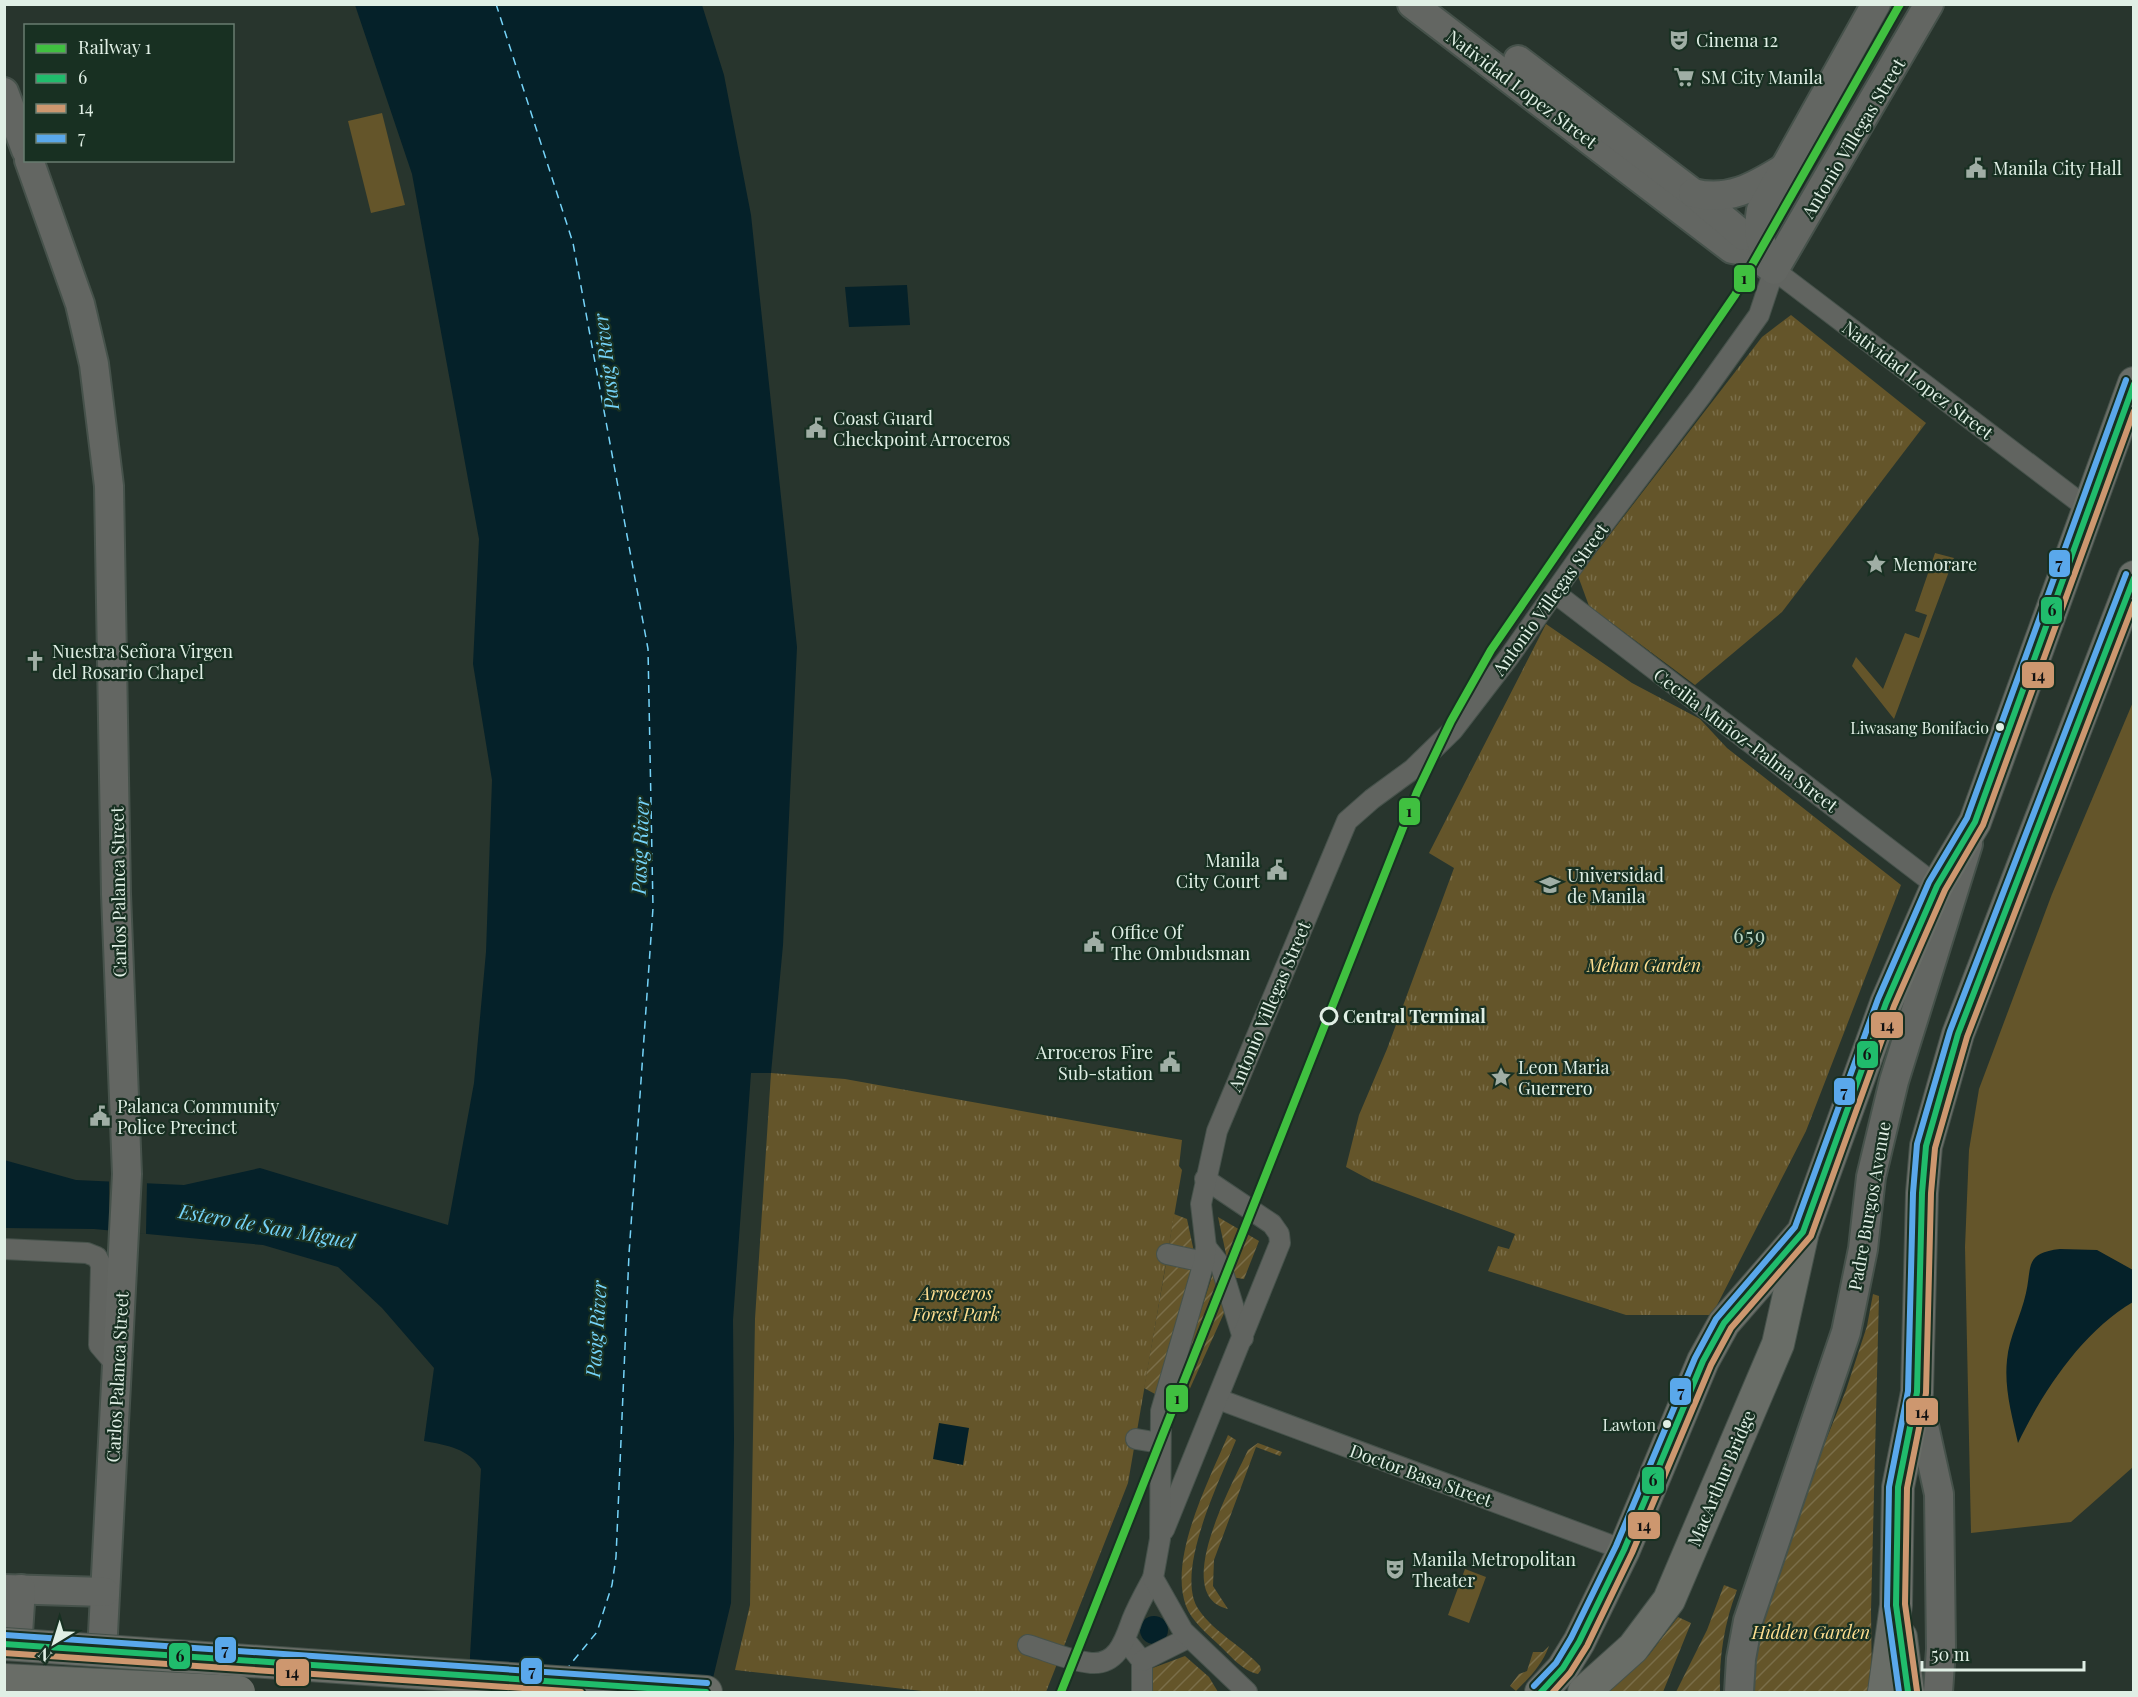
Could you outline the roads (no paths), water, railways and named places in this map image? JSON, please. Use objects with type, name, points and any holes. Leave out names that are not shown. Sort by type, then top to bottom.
[{"type":"main road","name":"Padre Burgos Avenue","points":[[1975,822],[2133,383]]},
{"type":"main road","points":[[1884,1692],[1896,1605],[1898,1487],[1917,1392],[1922,1193],[1926,1146],[1958,1034],[2133,577]]},
{"type":"main road","points":[[1541,1692],[1571,1656],[1624,1550],[1703,1361],[1724,1323],[1803,1232],[1886,1003],[1937,886],[1975,822]]},
{"type":"main road","name":"MacArthur Bridge","points":[[1584,1692],[1632,1648],[1669,1600],[1778,1344],[1803,1232]]},
{"type":"main road","points":[[1896,1605],[1908,1692]]},
{"type":"main road","points":[[11,1638],[706,1692]]},
{"type":"main road","points":[[4,1680],[239,1692]]},
{"type":"street","points":[[1774,270],[1760,243],[1758,230],[1761,210],[1876,4]]},
{"type":"street","name":"Antonio Villegas Street","points":[[1126,1641],[1132,1620],[1154,1578],[1160,1539],[1160,1443],[1163,1398],[1205,1255],[1201,1210],[1205,1179],[1218,1131],[1234,1090],[1347,821],[1364,805],[1413,769],[1453,730],[1759,315],[1774,270],[1929,4]]},
{"type":"street","name":"Natividad Lopez Street","points":[[1433,9],[1693,193],[1743,233],[1750,252]]},
{"type":"street","name":"Natividad Lopez Street","points":[[1433,9],[1732,249],[1750,252],[2087,508]]},
{"type":"street","points":[[4,92],[24,145]]},
{"type":"street","name":"Carlos Palanca Street","points":[[30,162],[80,304],[94,364],[110,486],[116,894],[127,1163],[126,1234],[116,1365],[103,1633]]},
{"type":"street","points":[[1693,193],[1716,197],[1728,196],[1750,188],[1785,168]]},
{"type":"street","name":"Cecilia Muñoz-Palma Street","points":[[1555,593],[1937,886]]},
{"type":"street","name":"Padre Burgos Avenue","points":[[1739,1692],[1741,1659],[1757,1590],[1846,1332],[1863,1249],[1871,1177],[1894,1081],[1975,822]]},
{"type":"street","name":"Antonio Villegas Street","points":[[1160,1539],[1278,1250],[1279,1234],[1272,1224],[1205,1179]]},
{"type":"street","points":[[4,1249],[87,1253],[97,1257],[101,1265],[99,1345],[116,1365]]},
{"type":"street","points":[[1167,1254],[1205,1255]]},
{"type":"street","name":"Antonio Villegas Street","points":[[1205,1255],[1221,1266],[1243,1338]]},
{"type":"street","points":[[1917,1392],[1939,1494],[1941,1649],[1938,1692]]},
{"type":"street","name":"Doctor Basa Street","points":[[1218,1400],[1624,1550]]},
{"type":"street","points":[[1136,1439],[1160,1443]]},
{"type":"street","points":[[1154,1578],[1188,1638],[1247,1692]]},
{"type":"street","points":[[11,1638],[13,1589],[105,1592]]},
{"type":"street","points":[[1143,1661],[1188,1638]]},
{"type":"street","points":[[1028,1645],[1093,1663],[1112,1657],[1126,1641],[1143,1661],[1142,1692]]},
{"type":"street","points":[[1941,1649],[1959,1692]]},
{"type":"water","points":[[355,5],[702,5],[724,75],[751,215],[797,647],[783,945],[771,1073],[751,1073],[733,1320],[734,1440],[731,1603],[713,1678],[470,1692],[481,1469],[464,1452],[449,1446],[424,1441],[434,1368],[382,1308],[338,1267],[263,1245],[94,1229],[5,1228],[4,1160],[76,1180],[184,1185],[260,1168],[448,1225],[474,1083],[486,952],[492,780],[473,664],[479,539],[412,174]]},
{"type":"water","points":[[907,285],[910,325],[849,327],[845,287]]},
{"type":"water","points":[[2060,1249],[2097,1250],[2133,1270],[2133,1302],[2097,1329],[2066,1364],[2039,1403],[2018,1443],[2008,1391],[2006,1370],[2008,1351],[2024,1302],[2032,1263],[2040,1254]]},
{"type":"water","points":[[939,1423],[969,1428],[963,1465],[933,1459]]},
{"type":"water","points":[[1154,1616],[1164,1620],[1168,1630],[1164,1640],[1154,1644],[1144,1640],[1140,1630],[1144,1620]]},
{"type":"rail line","name":"1","points":[[1061,1692],[1417,792],[1451,721],[1491,650],[1735,295],[1900,4]]},
{"type":"place","name":"Cinema 12","points":[[1679,40]]},
{"type":"place","name":"SM City Manila","points":[[1684,77]]},
{"type":"place","name":"Manila City Hall","points":[[1976,168]]},
{"type":"place","name":"Coast Guard Checkpoint Arroceros","points":[[816,428]]},
{"type":"place","name":"Memorare","points":[[1876,564]]},
{"type":"place","name":"Nuestra Señora Virgen del Rosario Chapel","points":[[35,661]]},
{"type":"place","name":"Liwasang Bonifacio","points":[[2000,727]]},
{"type":"place","name":"Manila City Court","points":[[1277,870]]},
{"type":"place","name":"Universidad de Manila","points":[[1550,885]]},
{"type":"place","name":"Office Of The Ombudsman","points":[[1094,942]]},
{"type":"place","name":"Central Terminal","points":[[1329,1016]]},
{"type":"place","name":"Arroceros Fire Sub-station","points":[[1170,1062]]},
{"type":"place","name":"Leon Maria Guerrero","points":[[1501,1077]]},
{"type":"place","name":"Palanca Community Police Precinct","points":[[100,1116]]},
{"type":"place","name":"Lawton","points":[[1667,1424]]},
{"type":"place","name":"Manila Metropolitan Theater","points":[[1395,1569]]},
{"type":"district","name":"659","points":[[1750,934]]},
{"type":"water label","name":"Pasig River","points":[[605,362]]},
{"type":"water label","name":"Pasig River","points":[[639,846]]},
{"type":"water label","name":"Estero de San Miguel","points":[[267,1225]]},
{"type":"water label","name":"Pasig River","points":[[595,1329]]},
{"type":"park label","name":"Mehan Garden","points":[[1644,965]]},
{"type":"park label","name":"Arroceros Forest Park","points":[[956,1303]]},
{"type":"park label","name":"Hidden Garden","points":[[1811,1632]]}]
